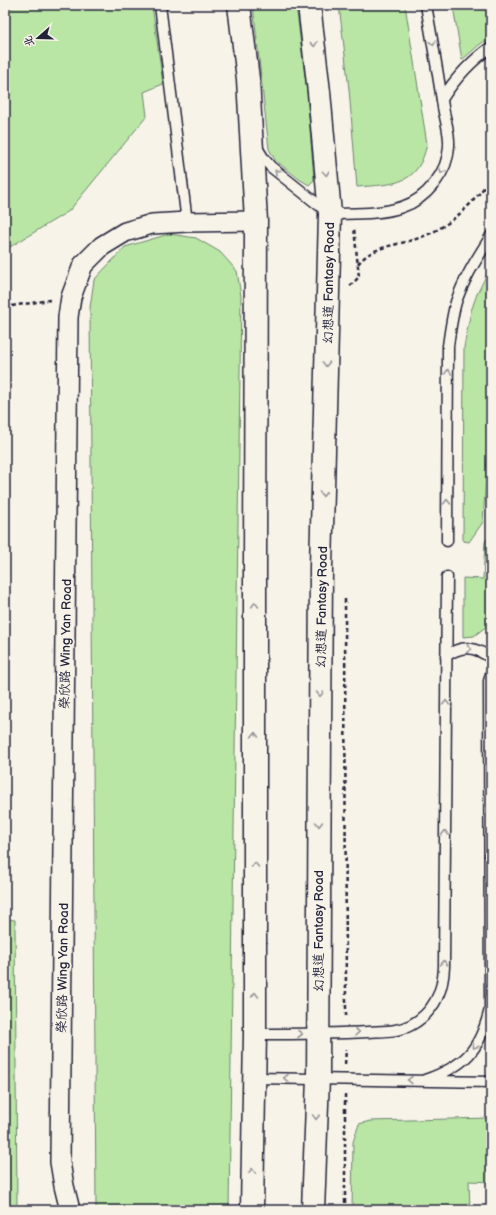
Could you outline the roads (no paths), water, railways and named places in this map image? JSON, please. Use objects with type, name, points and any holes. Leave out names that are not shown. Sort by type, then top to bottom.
[{"type":"main road","points":[[239,5],[248,80],[256,221],[255,1034],[252,1210]]},
{"type":"main road","name":"幻想道 Fantasy Road","points":[[309,5],[319,92],[330,214],[321,560],[318,1078],[314,1210]]},
{"type":"street","name":"榮欣路 Wing Yan Road","points":[[70,1210],[60,1162],[68,317],[71,296],[83,265],[102,246],[125,232],[152,224],[256,221]]},
{"type":"lane","points":[[160,5],[187,222]]},
{"type":"lane","points":[[252,138],[264,159],[271,167],[330,214],[391,211],[410,204],[426,192],[442,171],[447,159],[449,145],[426,5]]},
{"type":"lane","points":[[442,99],[470,63],[491,47]]},
{"type":"lane","points":[[447,541],[448,346],[451,324],[456,302],[464,282],[491,236]]},
{"type":"lane","points":[[255,1034],[318,1034],[397,1030],[409,1026],[421,1019],[437,1000],[444,979],[447,577]]},
{"type":"lane","points":[[446,656],[461,648],[470,648],[478,650],[491,658]]},
{"type":"lane","points":[[425,1080],[444,1074],[462,1062],[475,1047],[485,1029],[490,1009],[489,681],[491,674]]},
{"type":"lane","points":[[254,1078],[491,1082]]}]
